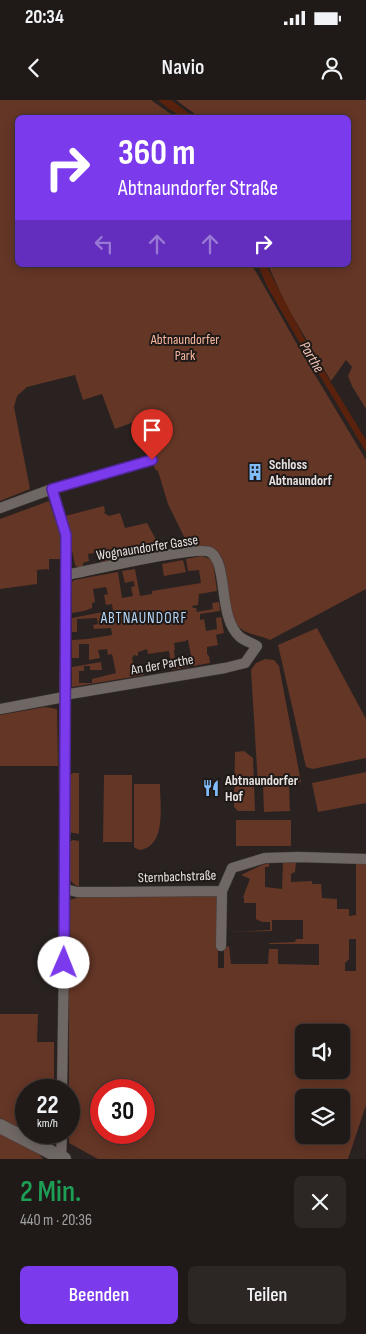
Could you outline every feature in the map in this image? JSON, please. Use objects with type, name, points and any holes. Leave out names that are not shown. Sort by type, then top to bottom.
[{"type":"main road","points":[[0,1126],[62,1158]]},
{"type":"street","points":[[0,508],[52,489],[152,460]]},
{"type":"street","points":[[52,489],[66,535],[62,1079]]},
{"type":"street","name":"Wognaundorfer Gasse","points":[[66,575],[180,552],[200,550],[211,553],[219,563],[227,616],[240,636],[257,646]]},
{"type":"street","name":"An der Parthe","points":[[0,709],[245,663],[257,646]]},
{"type":"street","name":"Sternbachstraße","points":[[65,889],[86,892],[222,891],[232,868],[265,858],[366,859]]},
{"type":"street","points":[[222,891],[222,946]]},
{"type":"street","points":[[62,1144],[62,1158]]},
{"type":"green space","name":"Abtnaundorfer Park","points":[[0,100],[151,100],[172,115],[15,115],[15,267],[253,267],[366,460],[366,589],[270,640],[241,629],[232,615],[223,561],[217,551],[206,546],[189,547],[168,504],[150,451],[151,448],[158,445],[154,430],[143,433],[139,420],[115,429],[102,394],[83,400],[75,375],[27,387],[17,396],[14,407],[30,489],[0,501]]},
{"type":"green space","points":[[176,100],[366,100],[366,409],[352,386],[348,376],[352,367],[346,360],[331,381],[286,305],[269,267],[351,267],[351,115],[196,115]]},
{"type":"green space","points":[[49,501],[60,535],[61,559],[49,559],[49,570],[37,570],[37,584],[0,589],[0,519]]},
{"type":"green space","points":[[104,506],[104,513],[109,516],[120,513],[125,528],[147,523],[161,549],[140,556],[139,551],[134,552],[134,555],[101,563],[98,552],[88,554],[89,561],[83,563],[83,567],[78,568],[75,565],[65,516]]},
{"type":"green space","points":[[202,556],[213,562],[217,591],[199,594],[198,605],[192,606],[196,608],[197,612],[213,609],[212,603],[219,602],[220,611],[200,614],[200,620],[204,619],[206,631],[217,629],[216,618],[221,617],[224,633],[216,635],[218,645],[207,647],[210,663],[193,666],[188,640],[186,640],[174,643],[175,661],[188,659],[189,667],[172,670],[169,651],[148,654],[147,649],[138,652],[138,656],[134,655],[132,658],[135,672],[143,671],[144,675],[72,687],[72,667],[101,662],[102,670],[90,670],[90,666],[84,666],[84,671],[79,671],[79,683],[92,683],[92,679],[116,673],[112,654],[108,655],[107,649],[98,650],[100,658],[89,660],[89,644],[79,644],[79,658],[72,658],[72,640],[112,635],[111,628],[94,629],[93,625],[98,624],[97,618],[77,619],[77,632],[72,632],[72,618],[113,610],[112,604],[106,605],[104,595],[108,594],[106,587],[93,589],[95,602],[92,603],[92,608],[72,613],[72,582],[74,580],[118,572],[122,598],[133,596],[131,587],[135,586],[133,581],[125,583],[122,571],[135,569],[140,596],[152,594],[152,591],[201,583],[199,570],[188,571],[186,559]]},
{"type":"green space","points":[[183,560],[186,572],[164,576],[162,564]]},
{"type":"green space","points":[[317,628],[366,719],[366,758],[313,769],[306,767],[278,645]]},
{"type":"green space","points":[[265,659],[274,660],[279,666],[301,782],[289,784],[290,811],[264,812],[263,785],[258,785],[251,670],[256,663]]},
{"type":"green space","points":[[45,707],[57,709],[58,766],[0,766],[0,715]]},
{"type":"green space","points":[[244,751],[253,758],[255,811],[238,811],[234,807],[235,752]]},
{"type":"green space","points":[[366,772],[366,803],[318,812],[312,783]]},
{"type":"green space","points":[[73,773],[79,773],[79,834],[68,832],[68,776]]},
{"type":"green space","points":[[104,775],[132,775],[132,842],[103,842]]},
{"type":"green space","points":[[134,784],[160,784],[161,813],[158,833],[148,847],[139,850],[134,847]]},
{"type":"green space","points":[[236,820],[291,820],[291,846],[236,846]]},
{"type":"green space","points":[[73,840],[79,841],[79,887],[70,879],[67,868],[68,843]]},
{"type":"green space","points":[[283,862],[296,862],[295,872],[291,874],[291,882],[312,881],[312,884],[321,884],[322,898],[337,899],[337,909],[349,909],[349,916],[356,915],[356,863],[366,863],[366,1105],[348,1159],[98,1159],[71,1144],[80,1144],[80,1079],[69,1079],[69,900],[80,897],[218,897],[218,968],[224,968],[224,948],[229,946],[231,964],[268,964],[269,949],[278,949],[278,964],[319,965],[319,944],[269,944],[295,942],[296,939],[303,939],[303,920],[272,920],[272,931],[229,932],[270,930],[270,922],[262,922],[256,919],[256,903],[244,903],[243,897],[250,879],[241,875],[269,863],[269,867],[265,867],[265,887],[282,889]],"holes":[[[349,939],[356,939],[356,971],[345,971],[345,963],[349,959]]]},
{"type":"green space","points":[[0,1014],[38,1014],[37,1042],[54,1042],[54,1079],[15,1079],[15,1126],[0,1118]]},
{"type":"green space","points":[[0,1133],[15,1140],[15,1144],[22,1144],[30,1148],[43,1159],[0,1159]]},
{"type":"water","points":[[158,100],[171,100],[191,115],[182,115],[170,110]]},
{"type":"water","name":"Parthe","points":[[259,267],[267,267],[305,340],[366,440],[366,452],[294,333],[267,286]]},
{"type":"place","name":"Schloss Abtnaundorf","points":[[255,472]]},
{"type":"place","name":"Abtnaundorfer Hof","points":[[211,788]]},
{"type":"district","name":"ABTNAUNDORF","points":[[144,618]]},
{"type":"route","points":[[64,963],[66,535],[52,489],[152,460]]}]
